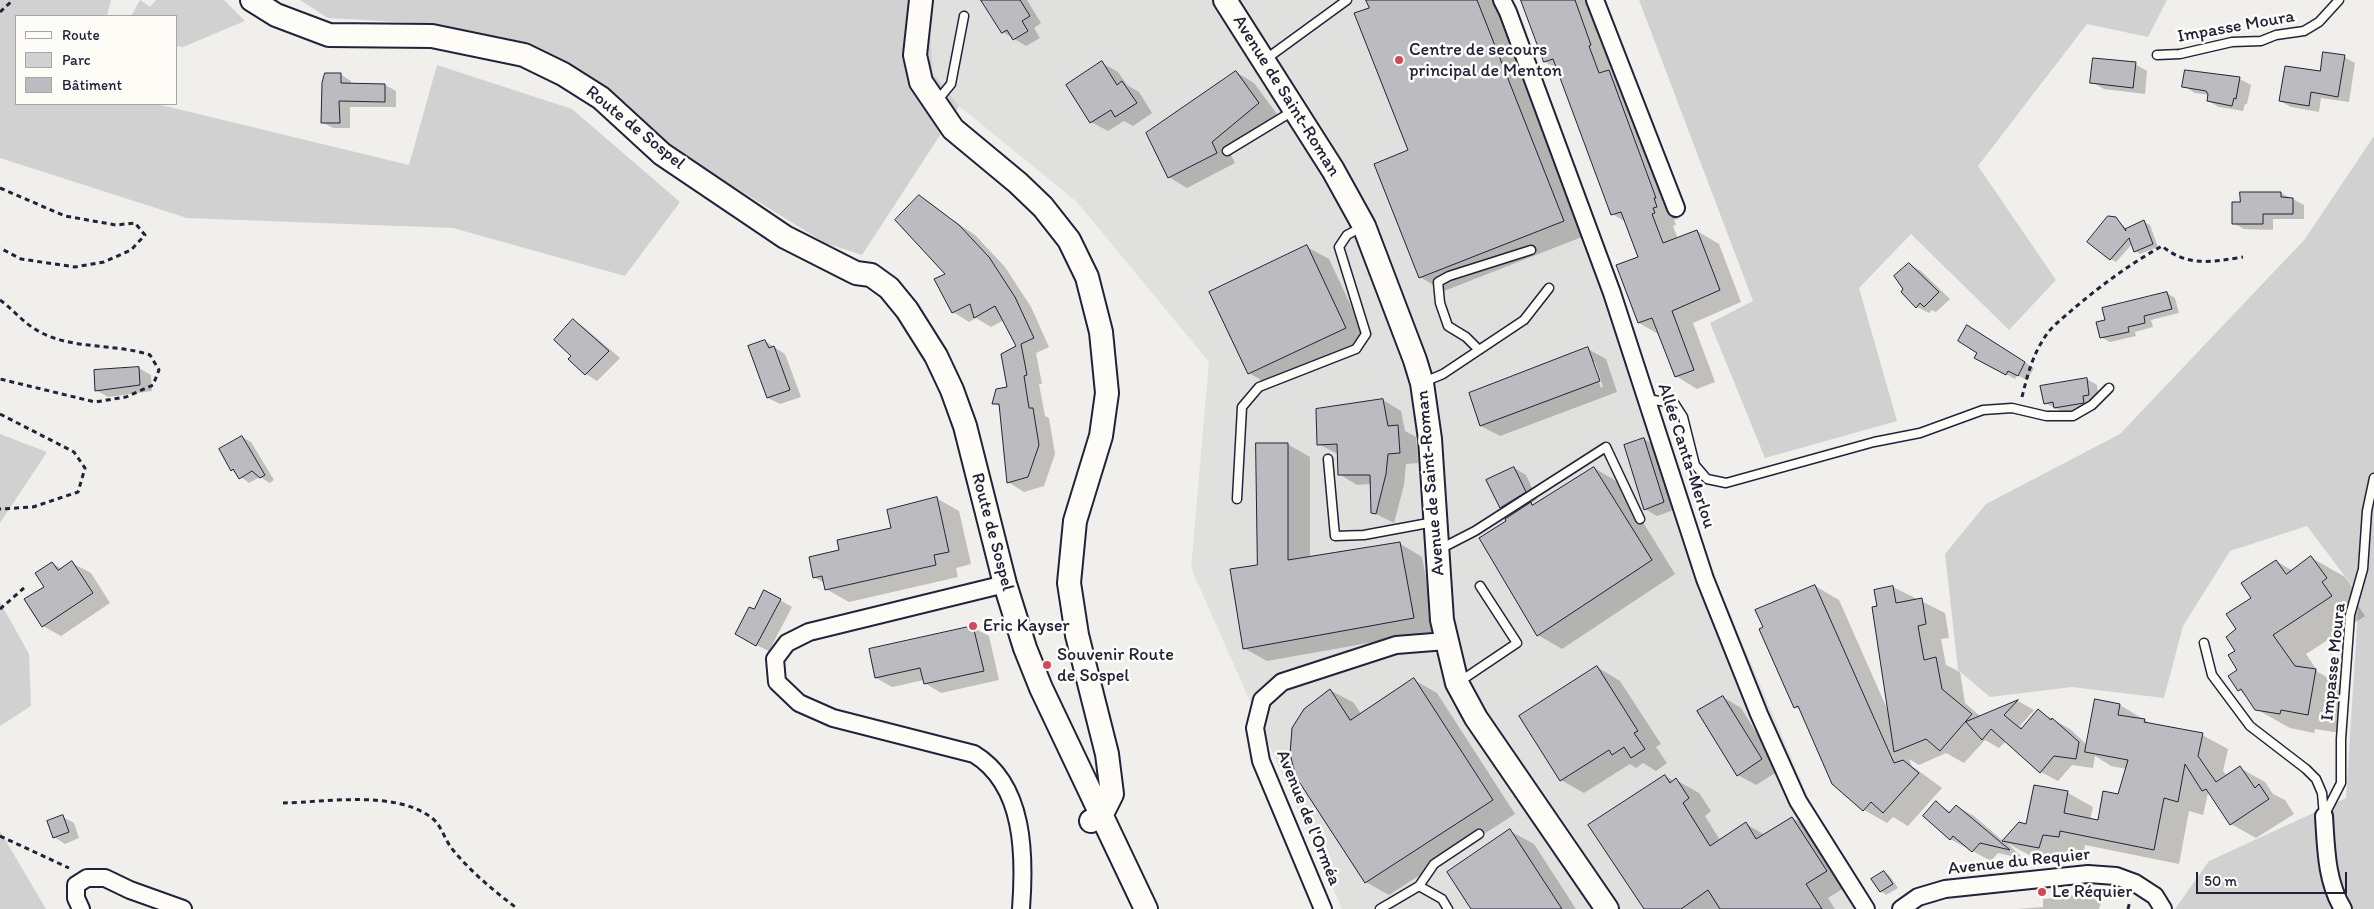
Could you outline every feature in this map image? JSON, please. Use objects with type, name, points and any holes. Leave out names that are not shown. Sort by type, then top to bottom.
[{"type":"street","name":"Route de Sospel","points":[[252,0],[276,15],[329,35],[432,36],[524,55],[563,74],[601,98],[662,154],[786,237],[856,273],[871,275],[889,288],[907,310],[936,356],[965,426],[999,586],[1132,909]]},
{"type":"street","points":[[921,0],[916,55],[921,82],[934,104],[953,129],[1018,183],[1043,207],[1069,240],[1087,277],[1098,323],[1108,393],[1101,436],[1075,521],[1069,583],[1077,635],[1107,754],[1112,794],[1096,818]]},
{"type":"street","name":"Avenue de Saint-Roman","points":[[1225,0],[1333,170],[1364,226],[1416,360],[1422,383],[1430,439],[1442,620],[1457,683],[1476,718],[1607,909]]},
{"type":"street","name":"Allée Canta-Merlou","points":[[1502,0],[1612,293],[1705,579],[1758,714],[1798,801],[1866,909]]},
{"type":"street","points":[[1595,0],[1676,208]]},
{"type":"street","points":[[999,586],[809,632],[787,643],[775,660],[777,682],[799,703],[833,718],[974,754],[989,763],[1006,790],[1021,829],[1024,872],[1021,909]]},
{"type":"street","name":"Avenue de l'Orméa","points":[[1323,909],[1261,761],[1255,728],[1262,700],[1282,682],[1386,648],[1396,645],[1446,641]]},
{"type":"street","points":[[2324,816],[2328,868],[2334,896],[2343,909]]},
{"type":"street","name":"Route de Sospel","points":[[1096,818],[1146,909]]},
{"type":"street","name":"Avenue du Requier","points":[[1901,909],[1918,897],[1945,889],[2088,874],[2116,876],[2135,883],[2155,896],[2163,909]]},
{"type":"street","points":[[81,909],[76,898],[76,884],[87,878],[106,878],[130,890],[183,909]]},
{"type":"lane","points":[[1264,61],[1348,0]]},
{"type":"lane","name":"Impasse Moura","points":[[2157,55],[2180,54],[2232,42],[2261,41],[2276,35],[2304,31],[2319,22],[2339,0]]},
{"type":"lane","points":[[934,104],[951,84],[964,16]]},
{"type":"lane","points":[[1227,151],[1295,110]]},
{"type":"lane","points":[[1237,499],[1242,407],[1259,387],[1356,349],[1366,334],[1339,247],[1347,235],[1364,226]]},
{"type":"lane","points":[[1479,350],[1466,337],[1448,326],[1440,303],[1438,282],[1449,276],[1531,250]]},
{"type":"lane","points":[[1422,383],[1443,374],[1524,320],[1549,288]]},
{"type":"lane","points":[[1646,399],[1674,403],[1683,417],[1695,465],[1707,479],[1726,483],[1874,442],[1920,433],[1982,410],[2012,408],[2046,416],[2072,416],[2092,405],[2109,388]]},
{"type":"lane","points":[[1438,550],[1475,531],[1606,447],[1640,519]]},
{"type":"lane","points":[[1328,459],[1335,536],[1364,536],[1436,521]]},
{"type":"lane","name":"Impasse Moura","points":[[2324,816],[2340,783],[2341,739],[2350,615],[2363,569],[2366,511],[2374,478]]},
{"type":"lane","points":[[1457,683],[1517,643],[1480,586]]},
{"type":"lane","points":[[2204,643],[2212,675],[2250,726],[2306,769],[2316,779],[2322,793],[2324,816]]},
{"type":"lane","points":[[1380,909],[1419,886],[1434,864],[1478,834]]},
{"type":"lane","points":[[1419,886],[1442,899],[1448,909]]},
{"type":"path","points":[[0,12],[13,0]]},
{"type":"path","points":[[0,188],[65,216],[116,225],[135,223],[145,235],[131,250],[104,262],[75,267],[21,259],[0,248]]},
{"type":"path","points":[[2018,409],[2032,360],[2044,338],[2058,322],[2132,262],[2162,246],[2174,256],[2190,261],[2221,261],[2243,257]]},
{"type":"path","points":[[0,300],[40,332],[70,344],[129,348],[150,354],[159,370],[153,385],[126,397],[95,402],[0,380]]},
{"type":"path","points":[[0,414],[74,452],[85,468],[78,492],[33,507],[0,509]]},
{"type":"path","points":[[0,609],[24,588]]},
{"type":"path","points":[[283,803],[377,800],[410,805],[434,819],[452,850],[496,893],[518,909]]},
{"type":"path","points":[[0,836],[87,878]]},
{"type":"shaded area","points":[[725,0],[930,32],[933,0],[1495,0],[1707,560],[1856,909],[1342,909],[1191,568],[1209,362],[1077,202],[959,106],[933,74]]},
{"type":"green space","points":[[0,0],[111,0],[107,15],[15,15],[15,105],[161,105],[409,165],[437,65],[572,109],[680,202],[625,276],[453,228],[187,218],[0,158]]},
{"type":"green space","points":[[140,0],[150,7],[156,0],[224,0],[245,21],[183,47],[178,46],[178,15],[132,15]]},
{"type":"green space","points":[[300,0],[933,0],[930,32],[933,73],[959,106],[862,255],[825,243],[673,149],[603,84],[519,41],[432,24],[328,18]]},
{"type":"green space","points":[[1639,0],[2167,0],[2148,37],[2087,24],[1978,166],[2056,280],[2009,330],[1911,234],[1859,288],[1897,421],[1765,458],[1710,323],[1753,301]]},
{"type":"green space","points":[[2374,136],[2374,909],[2175,909],[2209,861],[2346,798],[2359,595],[2307,526],[2230,551],[2183,626],[2164,698],[2072,687],[1990,697],[1958,670],[1945,554],[1986,504],[2120,434],[2305,239]]},
{"type":"green space","points":[[0,434],[47,452],[0,523]]},
{"type":"green space","points":[[0,602],[29,654],[31,706],[0,726]]},
{"type":"green space","points":[[0,831],[46,909],[0,909]]},
{"type":"building","points":[[981,0],[1020,0],[1030,16],[1022,21],[1028,31],[1013,40],[1007,30],[1002,33]]},
{"type":"building","points":[[1366,0],[1477,0],[1564,221],[1419,278],[1374,164],[1408,150],[1354,13],[1369,8]]},
{"type":"building","points":[[1521,0],[1575,0],[1599,73],[1609,70],[1656,198],[1654,198],[1657,207],[1653,208],[1655,213],[1652,214],[1663,243],[1697,230],[1720,290],[1672,311],[1694,370],[1675,377],[1652,318],[1638,323],[1616,265],[1638,257],[1621,212],[1611,215],[1553,59],[1544,62]]},
{"type":"building","points":[[2323,52],[2345,55],[2338,97],[2311,92],[2309,106],[2279,101],[2285,66],[2320,71]]},
{"type":"building","points":[[2093,58],[2136,62],[2133,88],[2090,83]]},
{"type":"building","points":[[1102,61],[1117,85],[1122,81],[1137,103],[1115,117],[1111,110],[1090,123],[1066,85]]},
{"type":"building","points":[[2185,70],[2240,77],[2236,99],[2234,98],[2232,106],[2207,101],[2208,94],[2206,91],[2182,87]]},
{"type":"building","points":[[1236,71],[1259,103],[1212,142],[1217,153],[1168,178],[1146,133]]},
{"type":"building","points":[[325,73],[341,73],[341,83],[385,84],[385,102],[339,101],[340,123],[321,123],[322,83]]},
{"type":"building","points":[[2240,192],[2281,192],[2281,197],[2293,198],[2293,214],[2263,214],[2263,224],[2232,224],[2232,202],[2240,202]]},
{"type":"building","points":[[919,195],[959,225],[989,257],[1015,297],[1034,338],[1021,344],[1027,375],[1024,376],[1029,408],[1033,408],[1039,445],[1028,477],[1007,483],[999,404],[992,404],[996,389],[1007,387],[1001,354],[1016,346],[995,306],[974,318],[970,304],[952,313],[934,279],[945,274],[895,220]]},
{"type":"building","points":[[2108,216],[2116,217],[2126,231],[2125,229],[2144,220],[2153,244],[2134,252],[2129,238],[2110,260],[2087,242]]},
{"type":"building","points":[[1307,245],[1346,328],[1248,374],[1209,292]]},
{"type":"building","points":[[1909,263],[1939,292],[1924,307],[1920,303],[1916,308],[1901,292],[1903,289],[1894,276]]},
{"type":"building","points":[[2167,292],[2172,309],[2144,316],[2145,323],[2128,327],[2129,332],[2100,338],[2096,322],[2105,320],[2102,308]]},
{"type":"building","points":[[573,319],[609,351],[585,375],[568,359],[571,356],[554,340]]},
{"type":"building","points":[[1967,325],[2025,362],[2018,376],[2008,371],[2006,375],[1974,358],[1977,353],[1958,341]]},
{"type":"building","points":[[765,340],[769,348],[774,346],[790,390],[767,398],[748,346]]},
{"type":"building","points":[[1588,347],[1600,381],[1480,426],[1469,393]]},
{"type":"building","points":[[139,367],[140,385],[95,391],[94,370]]},
{"type":"building","points":[[2087,378],[2089,395],[2083,396],[2084,403],[2054,408],[2053,402],[2044,404],[2040,386]]},
{"type":"building","points":[[1383,399],[1388,426],[1398,425],[1400,453],[1388,454],[1386,474],[1376,514],[1371,513],[1370,475],[1338,475],[1337,444],[1317,445],[1316,409]]},
{"type":"building","points":[[242,436],[265,475],[260,478],[252,471],[239,479],[233,469],[231,471],[219,449]]},
{"type":"building","points":[[1644,438],[1664,502],[1644,510],[1624,445]]},
{"type":"building","points":[[1256,443],[1288,443],[1288,560],[1400,542],[1414,618],[1243,649],[1230,569],[1257,565]]},
{"type":"building","points":[[1514,467],[1526,492],[1500,508],[1486,480]]},
{"type":"building","points":[[1594,467],[1652,560],[1537,636],[1479,538],[1531,502],[1532,505]]},
{"type":"building","points":[[937,497],[949,552],[934,555],[936,565],[825,590],[822,576],[813,578],[809,557],[839,550],[837,540],[891,528],[887,510]]},
{"type":"building","points":[[2311,556],[2327,578],[2322,582],[2332,596],[2273,635],[2295,666],[2316,669],[2308,715],[2281,710],[2280,714],[2255,710],[2241,689],[2238,691],[2228,676],[2237,670],[2228,655],[2235,651],[2226,637],[2236,629],[2226,614],[2251,598],[2241,583],[2276,560],[2286,574]]},
{"type":"building","points":[[72,561],[93,593],[42,627],[24,599],[44,587],[35,573],[52,562],[58,570]]},
{"type":"building","points":[[1815,585],[1894,763],[1903,760],[1919,773],[1883,813],[1871,802],[1863,811],[1832,784],[1798,706],[1794,708],[1759,629],[1763,627],[1755,610]]},
{"type":"building","points":[[1893,586],[1896,603],[1922,598],[1926,624],[1918,626],[1924,660],[1936,657],[1942,689],[1972,714],[1940,751],[1926,739],[1894,752],[1872,607],[1877,606],[1874,590]]},
{"type":"building","points":[[764,590],[781,599],[756,646],[735,634],[749,607],[754,609]]},
{"type":"building","points":[[973,626],[984,671],[924,684],[920,668],[875,678],[869,649]]},
{"type":"building","points":[[1597,666],[1638,731],[1634,733],[1645,749],[1631,758],[1624,747],[1612,755],[1609,750],[1560,781],[1519,716]]},
{"type":"building","points":[[1414,678],[1493,800],[1365,883],[1296,777],[1290,754],[1292,728],[1304,709],[1330,689],[1350,720]]},
{"type":"building","points":[[1723,696],[1762,759],[1737,776],[1697,711]]},
{"type":"building","points":[[2095,699],[2120,704],[2118,715],[2145,719],[2144,722],[2203,733],[2198,756],[2216,782],[2240,766],[2255,788],[2259,784],[2269,799],[2230,825],[2206,789],[2202,791],[2185,764],[2178,802],[2164,798],[2154,850],[2060,831],[2059,837],[2043,835],[2039,848],[2002,841],[2019,822],[2026,824],[2034,785],[2068,791],[2064,813],[2098,820],[2103,791],[2118,794],[2128,760],[2085,752]]},
{"type":"building","points":[[2018,700],[2004,715],[2021,729],[2038,709],[2051,720],[2052,718],[2079,742],[2076,759],[2054,756],[2040,773],[1991,729],[1982,740],[1966,722]]},
{"type":"building","points":[[1665,775],[1670,783],[1676,778],[1689,798],[1683,803],[1710,846],[1746,822],[1756,839],[1792,817],[1827,871],[1806,884],[1822,909],[1720,909],[1708,890],[1681,909],[1644,909],[1588,825]]},
{"type":"building","points":[[1936,801],[1949,813],[1956,805],[2010,850],[1980,843],[1972,852],[1953,836],[1950,840],[1923,816]]},
{"type":"building","points":[[63,815],[69,832],[53,838],[47,821]]},
{"type":"building","points":[[1510,829],[1562,909],[1471,909],[1447,872]]},
{"type":"building","points":[[1884,871],[1893,884],[1880,892],[1871,879]]},
{"type":"place","name":"Centre de secours principal de Menton","points":[[1399,60]]},
{"type":"place","name":"Eric Kayser","points":[[973,626]]},
{"type":"place","name":"Souvenir Route de Sospel","points":[[1047,665]]},
{"type":"place","name":"Le Réquier","points":[[2042,892]]}]
